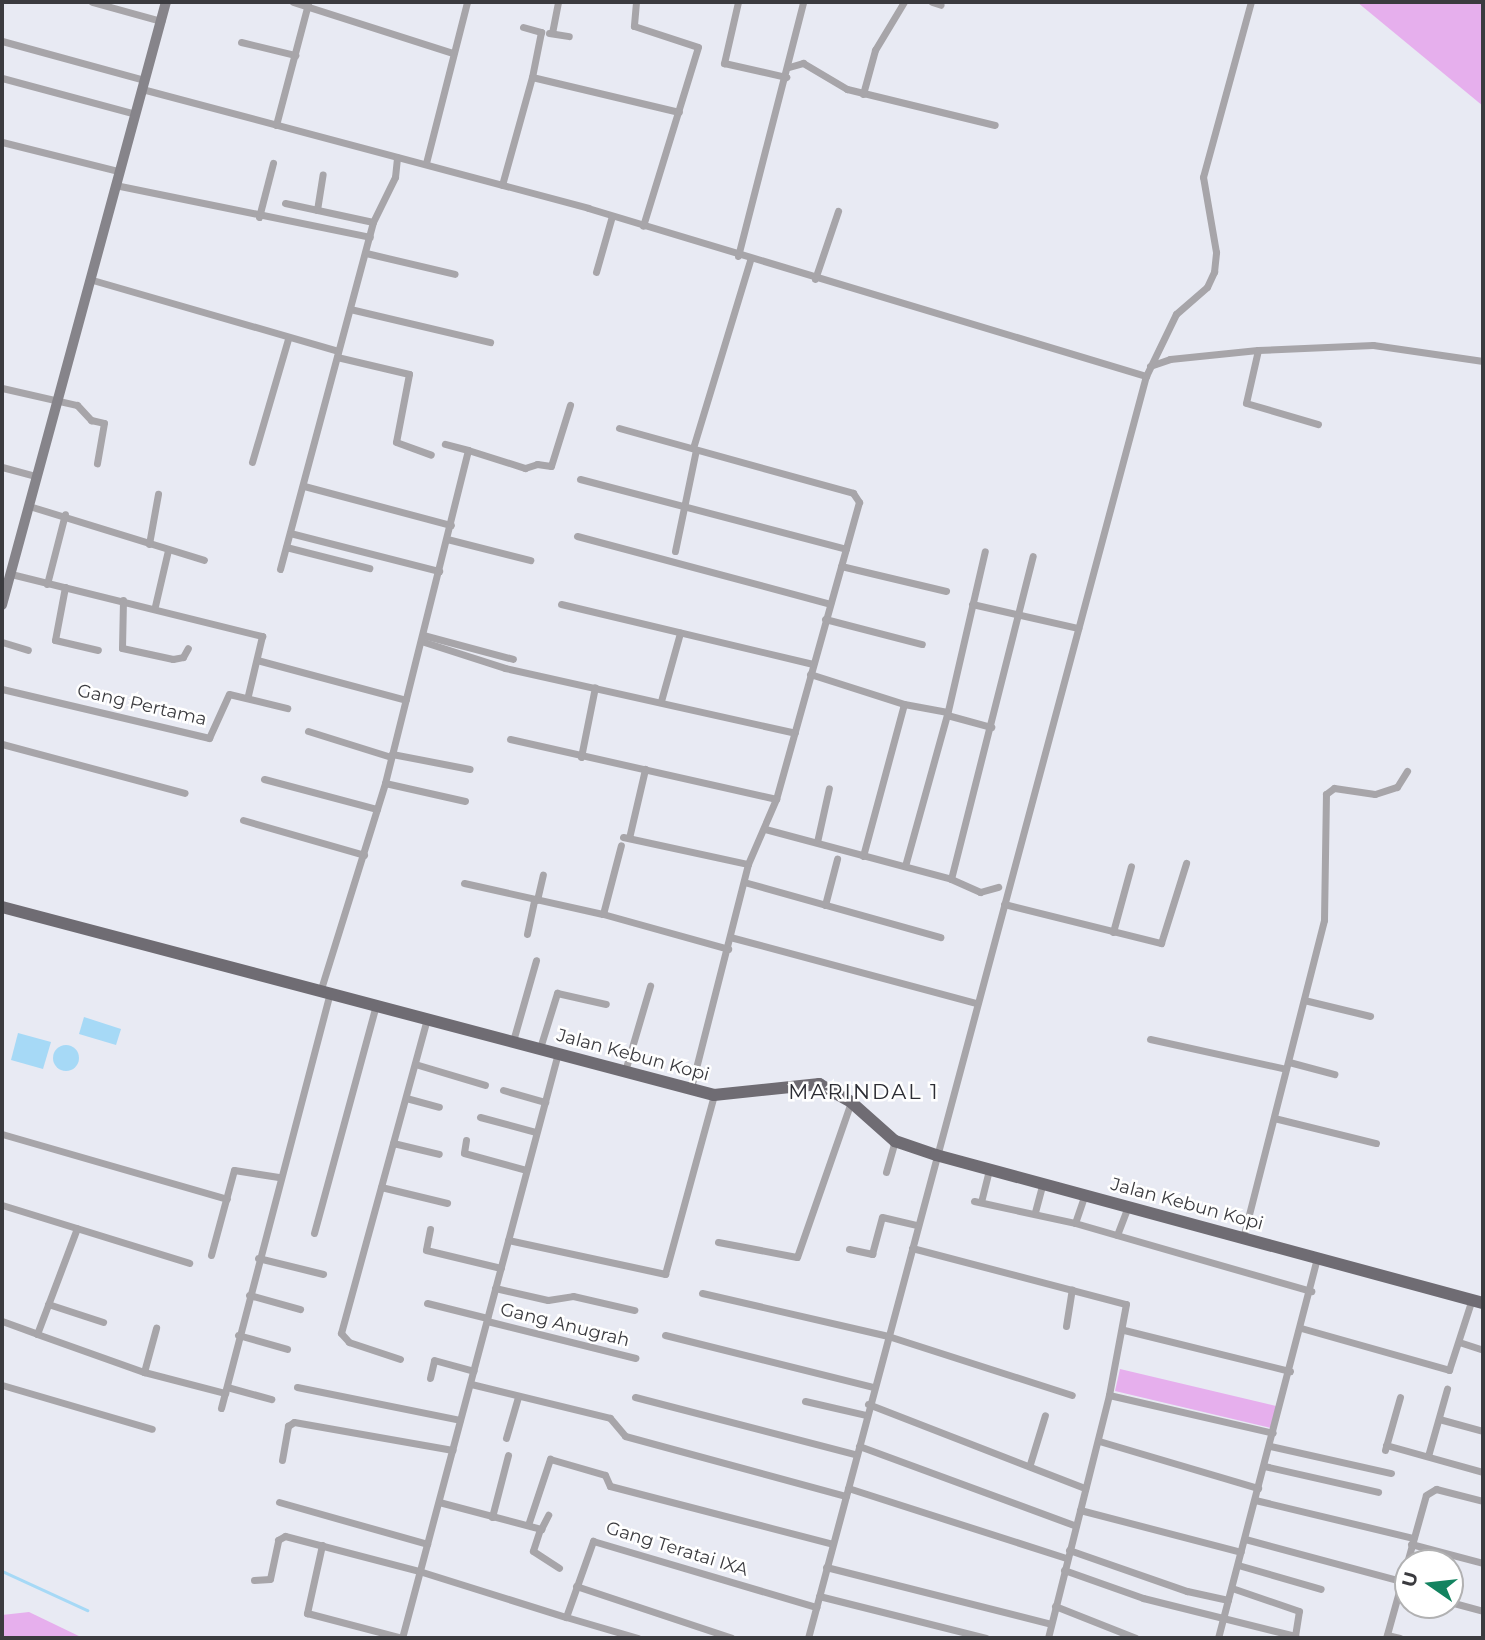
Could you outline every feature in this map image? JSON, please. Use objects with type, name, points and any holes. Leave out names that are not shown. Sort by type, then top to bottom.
[{"type":"main road","name":"Jalan Kebun Kopi","points":[[2,907],[714,1095],[801,1083],[819,1084],[851,1102],[895,1141],[936,1155],[1478,1301]]},
{"type":"street","points":[[92,2],[161,21]]},
{"type":"street","points":[[2,605],[8,567],[29,506],[114,185],[166,2]]},
{"type":"street","points":[[293,2],[308,4],[453,53]]},
{"type":"street","points":[[426,163],[467,2]]},
{"type":"street","points":[[552,33],[558,2]]},
{"type":"street","points":[[636,2],[634,26],[698,47],[643,226]]},
{"type":"street","points":[[738,2],[724,63],[786,77]]},
{"type":"street","points":[[738,256],[789,67],[803,2]]},
{"type":"street","points":[[863,94],[875,50],[904,2]]},
{"type":"street","points":[[932,2],[940,5]]},
{"type":"street","points":[[808,1638],[868,1404],[1146,376],[1176,314],[1207,287],[1214,272],[1216,252],[1203,177],[1251,2]]},
{"type":"street","points":[[276,125],[308,4]]},
{"type":"street","points":[[523,27],[569,36]]},
{"type":"street","points":[[502,185],[541,32]]},
{"type":"street","points":[[2,41],[276,125],[426,163],[612,216],[750,260],[1146,376]]},
{"type":"street","points":[[241,42],[295,55]]},
{"type":"street","points":[[789,67],[803,63],[863,94],[995,125]]},
{"type":"street","points":[[531,77],[679,112]]},
{"type":"street","points":[[2,78],[135,114]]},
{"type":"street","points":[[2,142],[118,171]]},
{"type":"street","points":[[280,569],[373,222],[395,177],[397,157]]},
{"type":"street","points":[[259,217],[273,163]]},
{"type":"street","points":[[317,210],[323,174]]},
{"type":"street","points":[[114,185],[259,217],[370,237]]},
{"type":"street","points":[[285,203],[373,222]]},
{"type":"street","points":[[815,279],[838,211]]},
{"type":"street","points":[[596,272],[612,216]]},
{"type":"street","points":[[366,253],[455,274]]},
{"type":"street","points":[[675,551],[694,449],[750,260]]},
{"type":"street","points":[[89,279],[409,374],[396,442],[430,455]]},
{"type":"street","points":[[350,309],[490,342]]},
{"type":"street","points":[[252,462],[288,339]]},
{"type":"street","points":[[1150,366],[1170,359],[1258,349],[1373,345],[1483,360]]},
{"type":"street","points":[[1258,349],[1246,403],[1318,424]]},
{"type":"street","points":[[2,388],[76,405],[91,420],[104,423],[97,463]]},
{"type":"street","points":[[445,444],[525,468],[537,464],[551,466],[570,405]]},
{"type":"street","points":[[619,428],[853,493],[858,510],[776,799],[748,864],[691,1088]]},
{"type":"street","points":[[221,1408],[325,994],[385,783],[468,450]]},
{"type":"street","points":[[2,467],[36,476]]},
{"type":"street","points":[[580,479],[683,509],[846,549]]},
{"type":"street","points":[[304,486],[451,525]]},
{"type":"street","points":[[149,544],[158,494]]},
{"type":"street","points":[[29,506],[65,514],[204,560]]},
{"type":"street","points":[[47,584],[65,514]]},
{"type":"street","points":[[290,533],[439,571]]},
{"type":"street","points":[[577,536],[830,604]]},
{"type":"street","points":[[447,539],[530,560]]},
{"type":"street","points":[[286,547],[369,568]]},
{"type":"street","points":[[155,606],[168,550]]},
{"type":"street","points":[[905,866],[947,713],[985,551]]},
{"type":"street","points":[[950,879],[1033,556]]},
{"type":"street","points":[[841,566],[946,591]]},
{"type":"street","points":[[8,567],[47,584],[155,606],[262,636],[248,695],[288,708]]},
{"type":"street","points":[[65,587],[55,640],[98,650]]},
{"type":"street","points":[[123,600],[122,648],[173,659],[183,657],[188,648]]},
{"type":"street","points":[[561,604],[813,664]]},
{"type":"street","points":[[972,604],[1078,628]]},
{"type":"street","points":[[825,619],[922,644]]},
{"type":"street","points":[[661,701],[680,633]]},
{"type":"street","points":[[422,638],[513,660]]},
{"type":"street","points":[[422,638],[505,668],[795,733]]},
{"type":"street","points":[[2,642],[27,650]]},
{"type":"street","points":[[257,660],[406,699]]},
{"type":"street","points":[[810,674],[904,704],[947,713],[990,727]]},
{"type":"street","points":[[581,757],[595,687]]},
{"type":"street","name":"Gang Pertama","points":[[2,689],[209,738],[229,694],[248,695]]},
{"type":"street","points":[[863,856],[904,704]]},
{"type":"street","points":[[308,731],[392,755],[470,769]]},
{"type":"street","points":[[510,738],[581,757],[776,799]]},
{"type":"street","points":[[2,744],[185,793]]},
{"type":"street","points":[[603,914],[645,769]]},
{"type":"street","points":[[1243,1238],[1324,920],[1326,794],[1335,788],[1375,794],[1397,788],[1407,771]]},
{"type":"street","points":[[264,779],[377,809]]},
{"type":"street","points":[[385,783],[465,801]]},
{"type":"street","points":[[817,842],[829,788]]},
{"type":"street","points":[[243,820],[364,855]]},
{"type":"street","points":[[765,829],[950,879],[980,892],[998,887]]},
{"type":"street","points":[[624,840],[748,864]]},
{"type":"street","points":[[825,905],[837,859]]},
{"type":"street","points":[[1004,904],[1163,943],[1186,863]]},
{"type":"street","points":[[1113,932],[1131,866]]},
{"type":"street","points":[[527,934],[543,875]]},
{"type":"street","points":[[744,882],[940,937]]},
{"type":"street","points":[[464,883],[603,914],[727,949]]},
{"type":"street","points":[[730,937],[977,1003]]},
{"type":"street","points":[[513,1041],[536,960]]},
{"type":"street","points":[[625,1071],[650,986]]},
{"type":"street","points":[[540,1048],[557,993],[606,1004]]},
{"type":"street","points":[[1304,1000],[1370,1016]]},
{"type":"street","points":[[314,1233],[376,1005]]},
{"type":"street","points":[[400,1359],[349,1342],[341,1333],[428,1018]]},
{"type":"street","points":[[1150,1039],[1334,1074]]},
{"type":"street","points":[[322,1545],[307,1613],[402,1638],[558,1053]]},
{"type":"street","points":[[415,1063],[485,1085]]},
{"type":"street","points":[[503,1090],[545,1102]]},
{"type":"street","points":[[508,1240],[665,1274],[714,1095]]},
{"type":"street","points":[[406,1098],[439,1107]]},
{"type":"street","points":[[718,1242],[796,1259],[851,1102]]},
{"type":"street","points":[[481,1117],[536,1132]]},
{"type":"street","points":[[1274,1118],[1376,1143]]},
{"type":"street","points":[[2,1134],[227,1199]]},
{"type":"street","points":[[466,1140],[464,1153],[526,1170]]},
{"type":"street","points":[[886,1172],[895,1141]]},
{"type":"street","points":[[393,1143],[439,1154]]},
{"type":"street","points":[[211,1255],[237,1168],[278,1177]]},
{"type":"street","points":[[989,1169],[978,1202],[1035,1212],[1311,1291]]},
{"type":"street","points":[[1035,1212],[1044,1183]]},
{"type":"street","points":[[381,1186],[447,1203]]},
{"type":"street","points":[[1075,1223],[1085,1194]]},
{"type":"street","points":[[2,1205],[189,1263]]},
{"type":"street","points":[[1117,1235],[1128,1206]]},
{"type":"street","points":[[849,1249],[872,1254],[882,1217],[918,1225]]},
{"type":"street","points":[[37,1334],[77,1228]]},
{"type":"street","points":[[430,1229],[426,1250],[501,1268]]},
{"type":"street","points":[[912,1248],[1124,1302],[1124,1330],[1110,1395],[1048,1638]]},
{"type":"street","points":[[258,1258],[323,1274]]},
{"type":"street","points":[[1218,1638],[1311,1291],[1317,1258]]},
{"type":"street","points":[[495,1288],[548,1300],[573,1296],[634,1310]]},
{"type":"street","points":[[1066,1326],[1072,1289]]},
{"type":"street","points":[[702,1293],[888,1336],[1072,1395]]},
{"type":"street","points":[[249,1295],[300,1309]]},
{"type":"street","points":[[1301,1328],[1448,1370],[1478,1301]]},
{"type":"street","name":"Gang Anugrah","points":[[427,1303],[635,1358]]},
{"type":"street","points":[[48,1304],[103,1322]]},
{"type":"street","points":[[2,1321],[145,1372],[271,1399]]},
{"type":"street","points":[[145,1372],[156,1328]]},
{"type":"street","points":[[1124,1330],[1290,1371]]},
{"type":"street","points":[[238,1335],[287,1349]]},
{"type":"street","points":[[666,1335],[873,1387]]},
{"type":"street","points":[[1459,1342],[1483,1350]]},
{"type":"street","points":[[430,1378],[434,1360],[474,1371]]},
{"type":"street","points":[[471,1384],[613,1419],[625,1437],[847,1492],[1068,1554],[1195,1594],[1228,1601]]},
{"type":"street","points":[[2,1385],[152,1429]]},
{"type":"street","points":[[297,1387],[460,1420]]},
{"type":"street","points":[[1428,1456],[1447,1389]]},
{"type":"street","points":[[1110,1395],[1273,1433]]},
{"type":"street","points":[[506,1438],[518,1397]]},
{"type":"street","points":[[635,1397],[857,1455]]},
{"type":"street","points":[[1400,1397],[1385,1447],[1483,1472]]},
{"type":"street","points":[[805,1401],[866,1415]]},
{"type":"street","points":[[868,1404],[1030,1464],[1085,1488]]},
{"type":"street","points":[[1030,1464],[1045,1415]]},
{"type":"street","points":[[1439,1419],[1483,1431]]},
{"type":"street","points":[[282,1460],[288,1426],[294,1422],[453,1450]]},
{"type":"street","points":[[1098,1441],[1258,1488]]},
{"type":"street","points":[[859,1446],[1076,1525]]},
{"type":"street","points":[[1270,1446],[1391,1473]]},
{"type":"street","points":[[492,1517],[508,1455]]},
{"type":"street","points":[[528,1525],[550,1459],[605,1475],[610,1486],[832,1544]]},
{"type":"street","points":[[1264,1466],[1378,1492]]},
{"type":"street","points":[[1410,1549],[1429,1490],[1483,1501]]},
{"type":"street","points":[[1255,1500],[1412,1541],[1483,1563]]},
{"type":"street","points":[[279,1502],[427,1544]]},
{"type":"street","points":[[439,1502],[542,1528]]},
{"type":"street","points":[[1080,1510],[1241,1552]]},
{"type":"street","points":[[548,1515],[533,1550],[559,1568]]},
{"type":"street","points":[[254,1580],[270,1578],[281,1536],[419,1571],[638,1638]]},
{"type":"street","points":[[1245,1539],[1394,1583]]},
{"type":"street","name":"Gang Teratai IXA","points":[[566,1617],[593,1541],[816,1607]]},
{"type":"street","points":[[1238,1565],[1321,1588]]},
{"type":"street","points":[[826,1567],[1051,1623]]},
{"type":"street","points":[[1064,1570],[1143,1598],[1224,1616],[1292,1637],[1298,1627],[1297,1609],[1232,1588]]},
{"type":"street","points":[[576,1586],[732,1638]]},
{"type":"street","points":[[819,1596],[986,1638]]},
{"type":"street","points":[[1055,1606],[1136,1638]]},
{"type":"street","points":[[1464,1606],[1483,1611]]},
{"type":"street","points":[[1394,1609],[1387,1637],[1400,1638]]},
{"type":"shaded area","points":[[1357,2],[1483,2],[1483,106]]},
{"type":"shaded area","points":[[1120,1369],[1276,1406],[1271,1428],[1115,1391]]},
{"type":"shaded area","points":[[29,1612],[83,1638],[2,1638],[2,1615]]},
{"type":"water","points":[[84,1017],[121,1029],[116,1045],[79,1034]]},
{"type":"water","points":[[18,1033],[51,1042],[43,1069],[11,1060]]},
{"type":"water","points":[[66,1045],[75,1049],[79,1058],[75,1067],[66,1071],[57,1067],[53,1058],[57,1049]]},
{"type":"waterway","points":[[2,1571],[87,1610]]},
{"type":"district","name":"MARINDAL 1","points":[[864,1092]]}]
